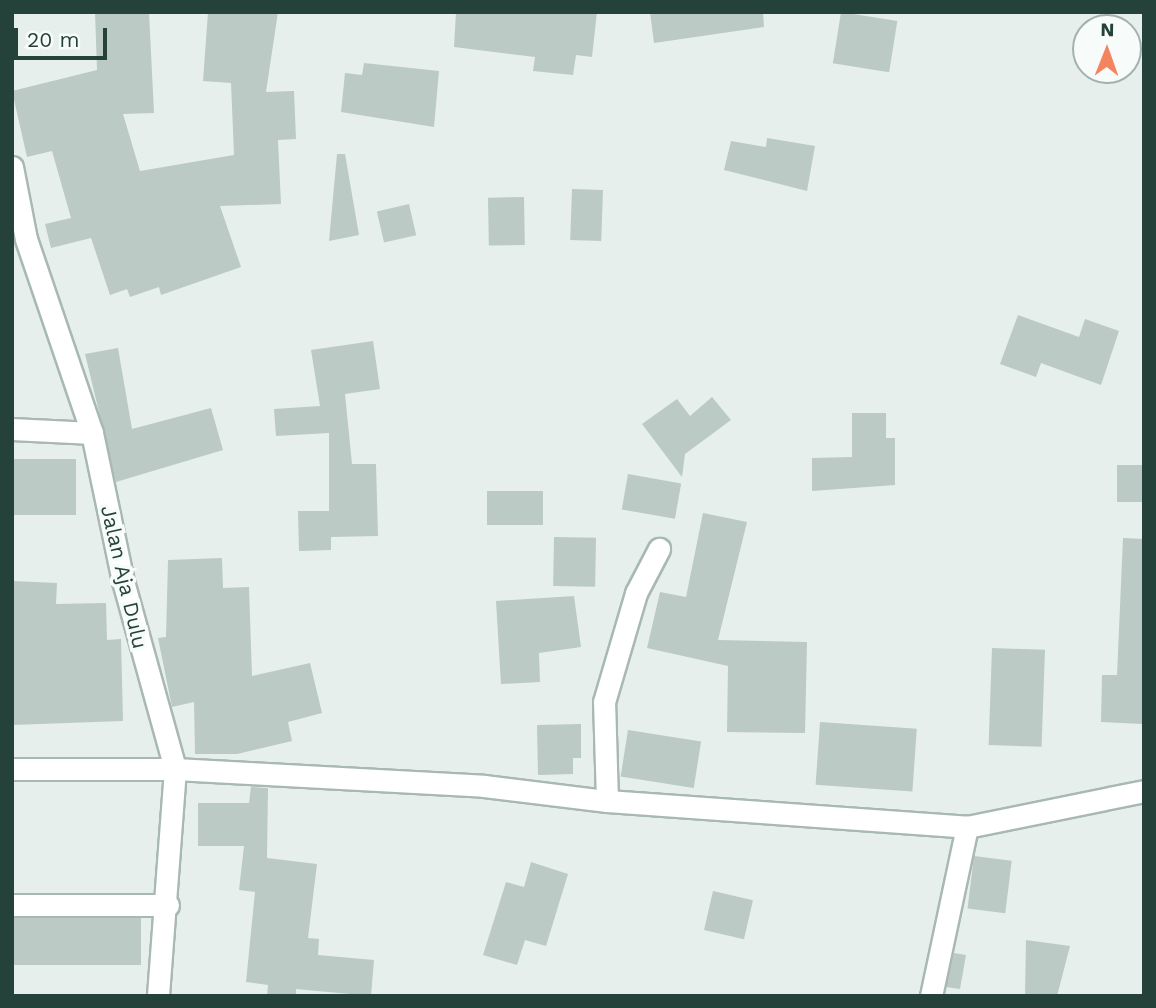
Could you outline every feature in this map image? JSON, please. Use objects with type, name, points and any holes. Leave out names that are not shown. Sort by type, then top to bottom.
[{"type":"street","name":"Jalan Aja Dulu","points":[[12,167],[26,239],[92,433],[123,581],[175,769],[168,905],[159,996]]},
{"type":"street","points":[[12,429],[92,433]]},
{"type":"street","points":[[607,802],[604,702],[636,593],[659,549]]},
{"type":"street","points":[[12,769],[175,769],[484,786],[607,802],[967,827],[1144,791]]},
{"type":"street","points":[[931,996],[967,827]]},
{"type":"street","points":[[12,905],[168,905]]},
{"type":"building","points":[[95,12],[149,12],[154,113],[123,114],[140,171],[234,155],[231,83],[203,81],[208,12],[278,12],[266,92],[294,91],[296,139],[278,140],[281,204],[220,206],[241,267],[161,295],[159,287],[130,297],[127,289],[110,295],[91,238],[51,248],[45,224],[71,218],[52,151],[27,157],[12,91],[97,70]]},
{"type":"building","points":[[456,12],[597,12],[592,57],[576,55],[573,75],[533,71],[535,57],[454,47]]},
{"type":"building","points":[[650,12],[763,12],[764,27],[654,43]]},
{"type":"building","points":[[841,12],[897,21],[889,72],[833,63]]},
{"type":"building","points":[[364,63],[439,71],[434,127],[341,112],[345,73],[362,75]]},
{"type":"building","points":[[767,138],[815,146],[807,191],[724,170],[731,141],[766,147]]},
{"type":"building","points":[[337,154],[345,154],[359,235],[329,241]]},
{"type":"building","points":[[572,189],[603,190],[601,241],[570,240]]},
{"type":"building","points":[[524,197],[525,245],[489,246],[488,198]]},
{"type":"building","points":[[409,204],[416,235],[384,243],[377,211]]},
{"type":"building","points":[[1018,315],[1079,337],[1085,319],[1119,331],[1101,385],[1041,363],[1036,377],[1000,364]]},
{"type":"building","points":[[373,341],[380,389],[345,394],[352,464],[376,464],[378,536],[331,537],[331,550],[299,551],[298,511],[329,511],[329,433],[276,436],[274,409],[320,406],[311,350]]},
{"type":"building","points":[[118,348],[132,429],[211,408],[223,450],[116,482],[85,354]]},
{"type":"building","points":[[712,397],[731,420],[685,454],[682,477],[642,424],[677,399],[690,416]]},
{"type":"building","points":[[852,413],[886,413],[886,438],[895,438],[895,485],[812,491],[812,458],[852,457]]},
{"type":"building","points":[[12,459],[76,459],[76,515],[12,515]]},
{"type":"building","points":[[1117,465],[1144,465],[1144,502],[1117,502]]},
{"type":"building","points":[[628,474],[681,483],[675,519],[622,509]]},
{"type":"building","points":[[487,491],[543,491],[543,525],[487,525]]},
{"type":"building","points":[[703,513],[747,522],[718,640],[807,642],[805,733],[727,732],[728,666],[647,648],[660,592],[686,597]]},
{"type":"building","points":[[554,537],[596,538],[595,587],[553,586]]},
{"type":"building","points":[[1123,538],[1144,539],[1142,724],[1101,722],[1102,675],[1117,675]]},
{"type":"building","points":[[222,558],[223,588],[249,587],[252,676],[310,663],[322,713],[288,722],[292,741],[237,754],[195,754],[194,702],[172,707],[158,638],[166,637],[168,560]]},
{"type":"building","points":[[12,581],[57,583],[56,604],[106,603],[107,640],[121,639],[123,721],[12,725]]},
{"type":"building","points":[[574,596],[581,647],[539,653],[540,682],[501,684],[496,601]]},
{"type":"building","points":[[992,648],[1045,650],[1042,747],[989,745]]},
{"type":"building","points":[[820,722],[917,729],[912,792],[816,785]]},
{"type":"building","points":[[581,724],[581,758],[573,758],[573,774],[538,775],[537,725]]},
{"type":"building","points":[[628,730],[701,742],[694,788],[621,776]]},
{"type":"building","points":[[251,787],[268,788],[267,858],[317,864],[308,938],[319,939],[318,955],[374,960],[371,996],[296,989],[296,996],[267,996],[268,985],[246,982],[255,892],[239,890],[244,846],[198,846],[198,803],[249,803]]},
{"type":"building","points":[[974,856],[1012,861],[1005,913],[968,909]]},
{"type":"building","points":[[531,862],[568,874],[546,946],[525,940],[517,965],[483,955],[506,882],[524,887]]},
{"type":"building","points":[[713,891],[753,900],[744,939],[704,930]]},
{"type":"building","points":[[12,918],[141,918],[141,965],[12,965]]},
{"type":"building","points":[[1026,940],[1070,946],[1057,996],[1025,996]]},
{"type":"building","points":[[954,953],[966,955],[960,989],[946,987]]}]
